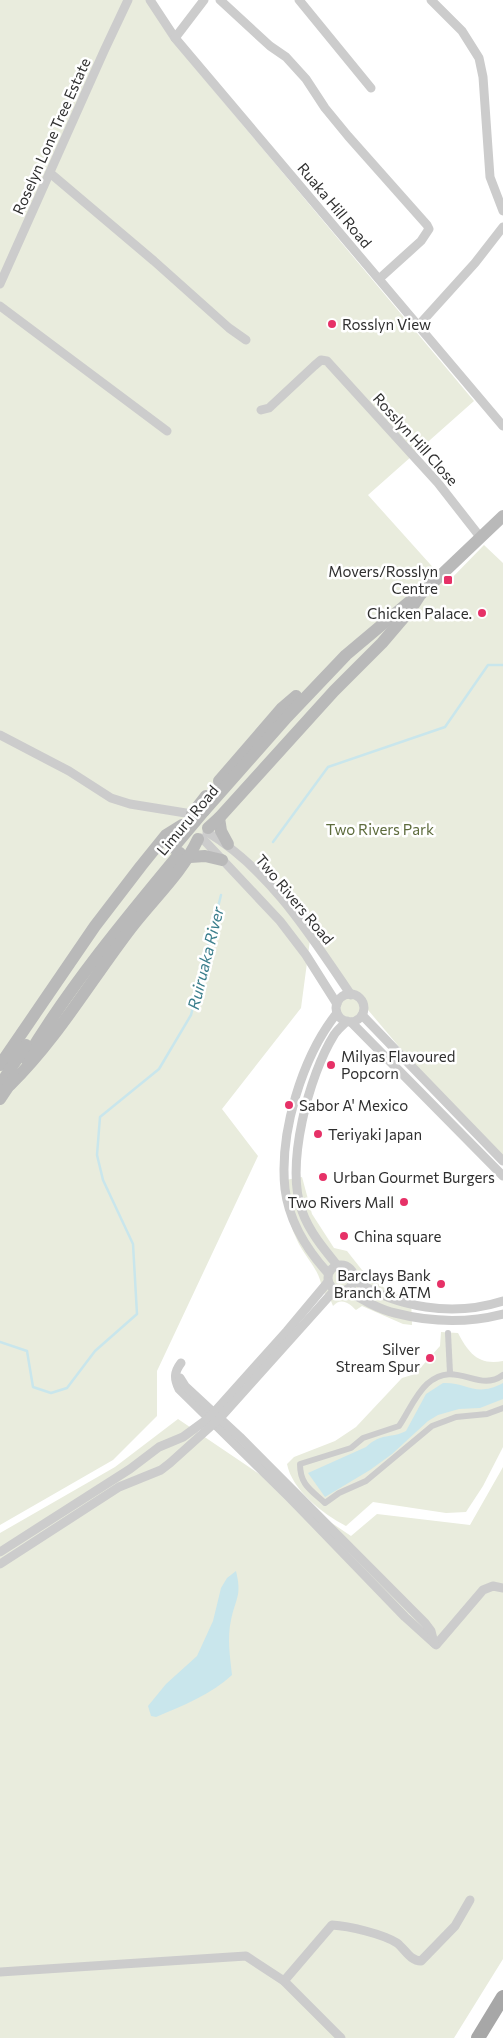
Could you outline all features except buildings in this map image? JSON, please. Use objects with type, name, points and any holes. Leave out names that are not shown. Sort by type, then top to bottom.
[{"type":"main road","name":"Limuru Road","points":[[5,1085],[49,1041],[132,927],[181,853],[303,711],[503,516]]},
{"type":"main road","name":"Limuru Road","points":[[0,1099],[5,1085],[46,1015],[124,909],[181,853],[287,717],[346,655],[414,598],[418,598]]},
{"type":"main road","name":"Limuru Road","points":[[0,1065],[73,957],[140,866],[166,836],[182,825],[185,818],[205,824]]},
{"type":"main road","points":[[182,825],[186,836],[205,824],[221,831],[228,844]]},
{"type":"main road","points":[[181,853],[205,856],[226,864]]},
{"type":"main road","points":[[478,2038],[503,1997]]},
{"type":"street","name":"Roselyn Lone Tree Estate","points":[[0,284],[128,0]]},
{"type":"street","name":"Ruaka Hill Road","points":[[150,0],[174,38],[503,426]]},
{"type":"street","points":[[174,38],[204,0]]},
{"type":"street","points":[[220,0],[270,46],[293,64],[348,136],[427,225],[429,229],[421,241],[379,279]]},
{"type":"street","points":[[299,0],[371,88]]},
{"type":"street","points":[[431,0],[462,31],[478,58],[483,77],[490,177],[503,211]]},
{"type":"street","points":[[50,173],[154,261],[229,328],[246,340]]},
{"type":"street","points":[[418,326],[475,263],[503,227]]},
{"type":"street","points":[[0,306],[167,431]]},
{"type":"street","name":"Rosslyn Hill Close","points":[[261,410],[269,408],[321,360],[327,361],[438,483],[481,538]]},
{"type":"street","points":[[0,735],[69,772],[111,798],[205,824]]},
{"type":"street","name":"Two Rivers Road","points":[[205,824],[240,856],[292,913],[351,995]]},
{"type":"street","name":"Two Rivers Road","points":[[205,824],[226,864],[280,921],[306,955],[337,1008]]},
{"type":"street","points":[[226,864],[240,856]]},
{"type":"street","points":[[337,1265],[309,1228],[301,1210],[296,1171],[305,1112],[312,1084],[321,1060],[335,1033],[349,1021],[362,1015],[364,1006],[362,1000],[351,995],[342,997],[300,1078],[290,1123],[284,1164],[285,1190],[299,1233],[328,1278],[342,1290],[393,1313],[422,1318],[461,1320],[503,1314]]},
{"type":"street","points":[[337,1008],[339,1016],[349,1021],[503,1176]]},
{"type":"street","points":[[362,1015],[503,1161]]},
{"type":"street","points":[[402,1073],[410,1064]]},
{"type":"street","points":[[0,1552],[130,1469],[149,1453],[183,1437],[214,1418],[287,1331],[337,1265]]},
{"type":"street","points":[[0,1564],[119,1487],[166,1466],[332,1293],[350,1288],[354,1280],[352,1271],[346,1265],[337,1265]]},
{"type":"street","points":[[354,1280],[369,1290],[393,1300],[422,1307],[459,1310],[503,1301]]},
{"type":"street","points":[[448,1332],[450,1373]]},
{"type":"street","points":[[214,1418],[185,1386],[180,1377],[181,1363],[175,1373],[175,1382],[180,1389],[214,1418],[426,1623],[436,1645],[483,1590],[493,1586],[503,1588]]},
{"type":"street","points":[[503,1374],[496,1378],[483,1380],[450,1373],[438,1376],[426,1385],[399,1426],[363,1438],[351,1448],[300,1464],[300,1476],[306,1487],[326,1503],[339,1492],[366,1481],[432,1426],[456,1417],[487,1414],[503,1408]]},
{"type":"street","points":[[284,1981],[332,1925],[387,1938],[399,1944],[413,1959],[421,1961],[455,1926],[470,1900]]},
{"type":"street","points":[[0,1972],[239,1955],[255,1960],[284,1981],[341,2038]]},
{"type":"green space","name":"Two Rivers Park","points":[[0,0],[147,0],[170,38],[474,401],[368,495],[447,583],[484,545],[503,563],[503,1163],[444,1100],[363,1004],[361,1013],[354,1020],[341,1016],[338,1011],[339,1002],[349,996],[356,996],[310,940],[301,1008],[222,1109],[258,1156],[157,1371],[157,1416],[113,1460],[0,1525]]},
{"type":"green space","points":[[302,1177],[312,1214],[334,1248],[347,1251],[362,1270],[387,1290],[399,1295],[411,1296],[412,1325],[403,1324],[362,1306],[356,1310],[348,1303],[342,1301],[333,1306],[329,1296],[322,1292],[316,1271],[300,1247],[294,1233],[280,1181]]},
{"type":"green space","points":[[441,1332],[458,1333],[470,1352],[480,1359],[494,1362],[503,1361],[503,1447],[483,1486],[466,1512],[446,1513],[373,1502],[346,1526],[328,1515],[302,1492],[290,1474],[287,1464],[294,1457],[335,1441],[356,1427],[402,1378],[415,1374],[440,1346]]},
{"type":"green space","points":[[178,1419],[351,1536],[377,1514],[470,1525],[503,1467],[503,1959],[454,2038],[0,2038],[0,1533],[115,1467]]},
{"type":"water","points":[[443,1383],[485,1389],[503,1383],[503,1399],[480,1408],[459,1409],[438,1415],[428,1421],[392,1454],[370,1470],[325,1497],[308,1473],[366,1447],[377,1439],[406,1431],[426,1394]]},
{"type":"water","points":[[236,1571],[238,1596],[229,1634],[232,1675],[196,1699],[156,1717],[151,1716],[148,1706],[166,1684],[197,1656],[213,1621],[221,1588],[227,1578]]},
{"type":"waterway","name":"Ruiruaka River","points":[[273,842],[328,767],[445,727],[488,665],[503,665]]},
{"type":"waterway","name":"Ruiruaka River","points":[[0,1342],[27,1351],[33,1387],[51,1393],[67,1388],[95,1351],[137,1314],[133,1244],[103,1180],[97,1155],[100,1117],[159,1069],[191,1015],[221,895]]},
{"type":"place","name":"Rosslyn View","points":[[332,324]]},
{"type":"place","name":"Movers/Rosslyn Centre","points":[[448,580]]},
{"type":"place","name":"Chicken Palace.","points":[[482,613]]},
{"type":"place","name":"Milyas Flavoured Popcorn","points":[[331,1065]]},
{"type":"place","name":"Sabor A' Mexico","points":[[289,1105]]},
{"type":"place","name":"Teriyaki Japan","points":[[318,1134]]},
{"type":"place","name":"Urban Gourmet Burgers","points":[[323,1177]]},
{"type":"place","name":"Two Rivers Mall","points":[[404,1202]]},
{"type":"place","name":"China square","points":[[344,1236]]},
{"type":"place","name":"Barclays Bank Branch & ATM","points":[[441,1284]]},
{"type":"place","name":"Silver Stream Spur","points":[[430,1358]]}]
